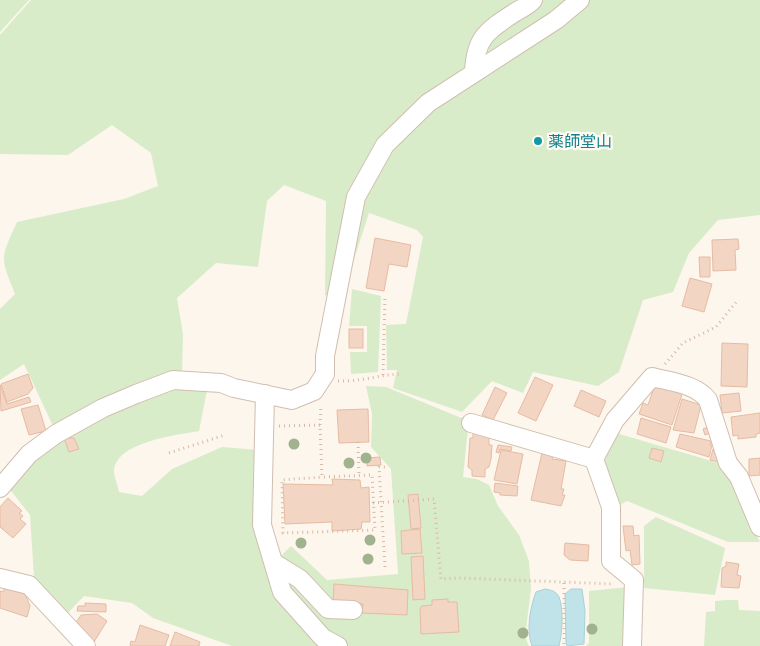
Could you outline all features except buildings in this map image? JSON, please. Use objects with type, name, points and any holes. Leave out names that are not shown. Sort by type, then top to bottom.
[{"type":"street","points":[[474,73],[474,51],[482,39],[496,24],[533,0]]},
{"type":"street","points":[[0,488],[29,454],[56,434],[103,408],[173,380],[220,383],[234,388],[292,400],[314,390],[325,374],[325,356],[356,197],[368,172],[385,145],[422,108],[556,20],[580,0]]},
{"type":"street","points":[[632,646],[634,580],[611,561],[611,507],[594,459],[615,420],[652,377],[693,388],[702,392],[708,400],[728,463],[739,477],[760,527]]},
{"type":"street","points":[[265,394],[262,525],[282,592],[323,638],[338,646]]},
{"type":"street","points":[[471,423],[594,459]]},
{"type":"street","points":[[274,563],[300,579],[328,609],[353,610]]},
{"type":"street","points":[[0,578],[29,585],[86,646]]},
{"type":"path","points":[[383,375],[385,296]]},
{"type":"path","points":[[652,377],[683,344],[716,327],[737,302]]},
{"type":"path","points":[[322,379],[351,382],[383,375],[399,374]]},
{"type":"path","points":[[263,427],[320,425],[322,477]]},
{"type":"path","points":[[169,453],[224,435]]},
{"type":"path","points":[[358,442],[359,476]]},
{"type":"path","points":[[385,566],[379,467],[386,467]]},
{"type":"path","points":[[372,475],[375,530],[283,533],[282,480],[322,477],[372,475]]},
{"type":"path","points":[[373,503],[434,499],[441,580],[461,578],[634,584]]},
{"type":"path","points":[[564,582],[564,646]]},
{"type":"green space","points":[[0,0],[29,0],[0,32]]},
{"type":"green space","points":[[31,0],[760,0],[760,215],[718,220],[689,253],[673,292],[643,300],[619,372],[598,386],[533,372],[523,393],[492,381],[462,412],[393,388],[397,370],[387,370],[386,325],[406,324],[423,237],[417,230],[369,213],[346,284],[325,296],[326,201],[284,185],[267,201],[258,267],[216,263],[177,298],[183,334],[182,374],[54,428],[24,364],[0,380],[0,309],[15,294],[4,258],[11,234],[17,222],[124,199],[158,186],[151,153],[112,125],[68,155],[0,154],[0,35]]},
{"type":"green space","points":[[352,289],[381,296],[378,372],[351,374],[350,352],[367,352],[367,326],[349,326]]},
{"type":"green space","points":[[173,383],[208,385],[199,431],[148,442],[124,454],[116,462],[114,473],[119,492],[142,496],[172,469],[222,447],[259,450],[279,594],[333,646],[232,646],[153,618],[132,603],[84,596],[67,614],[34,577],[30,515],[8,487],[31,456],[104,411]]},
{"type":"green space","points":[[366,386],[386,387],[464,419],[468,429],[463,477],[477,479],[489,485],[498,506],[519,535],[529,561],[531,589],[525,637],[529,646],[349,646],[325,633],[288,587],[280,557],[291,546],[327,580],[398,574],[391,469],[371,447],[372,414]]},
{"type":"green space","points":[[616,433],[722,464],[760,542],[728,542],[627,501],[620,505],[602,460]]},
{"type":"green space","points":[[656,517],[725,548],[715,595],[644,588],[644,526]]},
{"type":"green space","points":[[628,587],[623,646],[586,646],[589,643],[589,591]]},
{"type":"green space","points":[[738,600],[739,610],[760,611],[760,646],[704,646],[706,612],[715,611],[715,601]]},
{"type":"water","points":[[545,589],[556,593],[561,602],[562,621],[559,646],[532,646],[530,640],[530,619],[534,598],[536,592]]},
{"type":"water","points":[[571,589],[582,589],[585,611],[584,644],[567,646],[565,594]]},
{"type":"place","name":"薬師堂山","points":[[538,141]]}]
